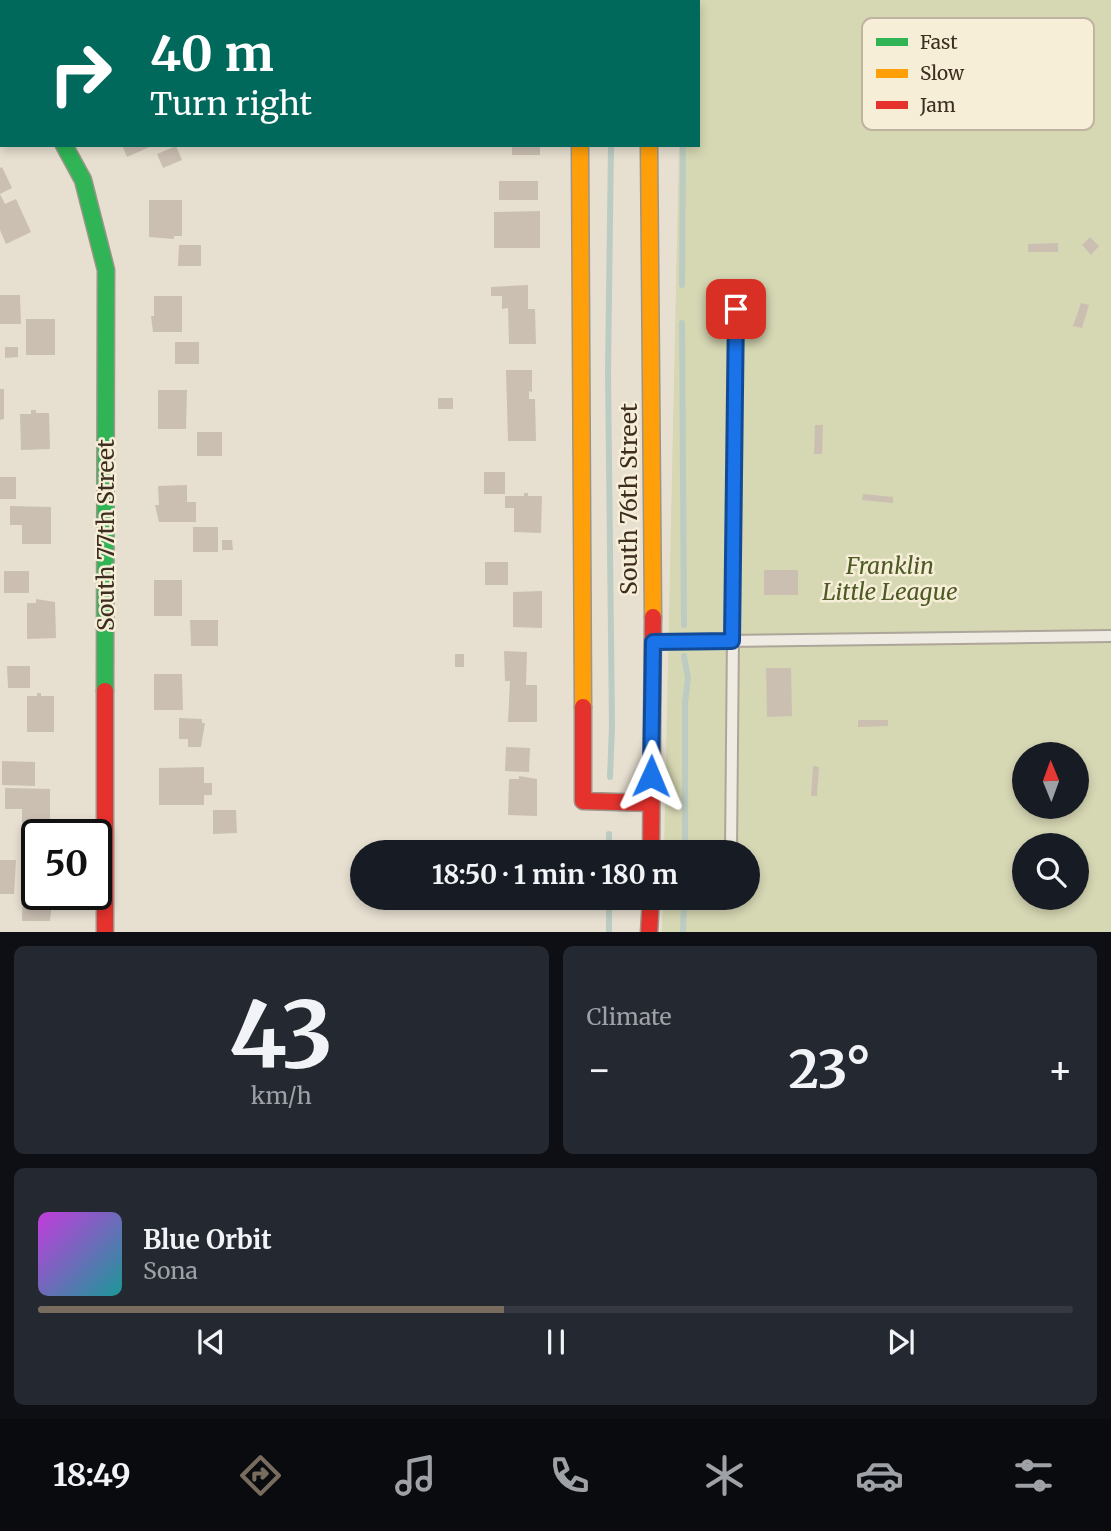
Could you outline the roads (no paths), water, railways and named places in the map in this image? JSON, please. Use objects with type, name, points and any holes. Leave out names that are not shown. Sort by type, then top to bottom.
[{"type":"street","name":"South 77th Street","points":[[65,147],[83,180],[106,270],[105,932]]},
{"type":"street","points":[[580,147],[583,801],[651,803]]},
{"type":"street","name":"South 76th Street","points":[[649,147],[653,642],[651,840]]},
{"type":"street","points":[[649,932],[650,910]]},
{"type":"lane","points":[[731,840],[736,309]]},
{"type":"lane","points":[[653,642],[1111,636]]},
{"type":"waterway","points":[[610,777],[612,726],[608,372],[611,147]]},
{"type":"waterway","points":[[682,285],[683,147]]},
{"type":"waterway","points":[[682,323],[684,625]]},
{"type":"waterway","points":[[684,656],[688,678],[685,703],[685,840]]},
{"type":"waterway","points":[[609,834],[609,840]]},
{"type":"waterway","points":[[609,910],[609,932]]},
{"type":"waterway","points":[[683,932],[684,910]]},
{"type":"park label","name":"Franklin Little League","points":[[890,579]]}]
